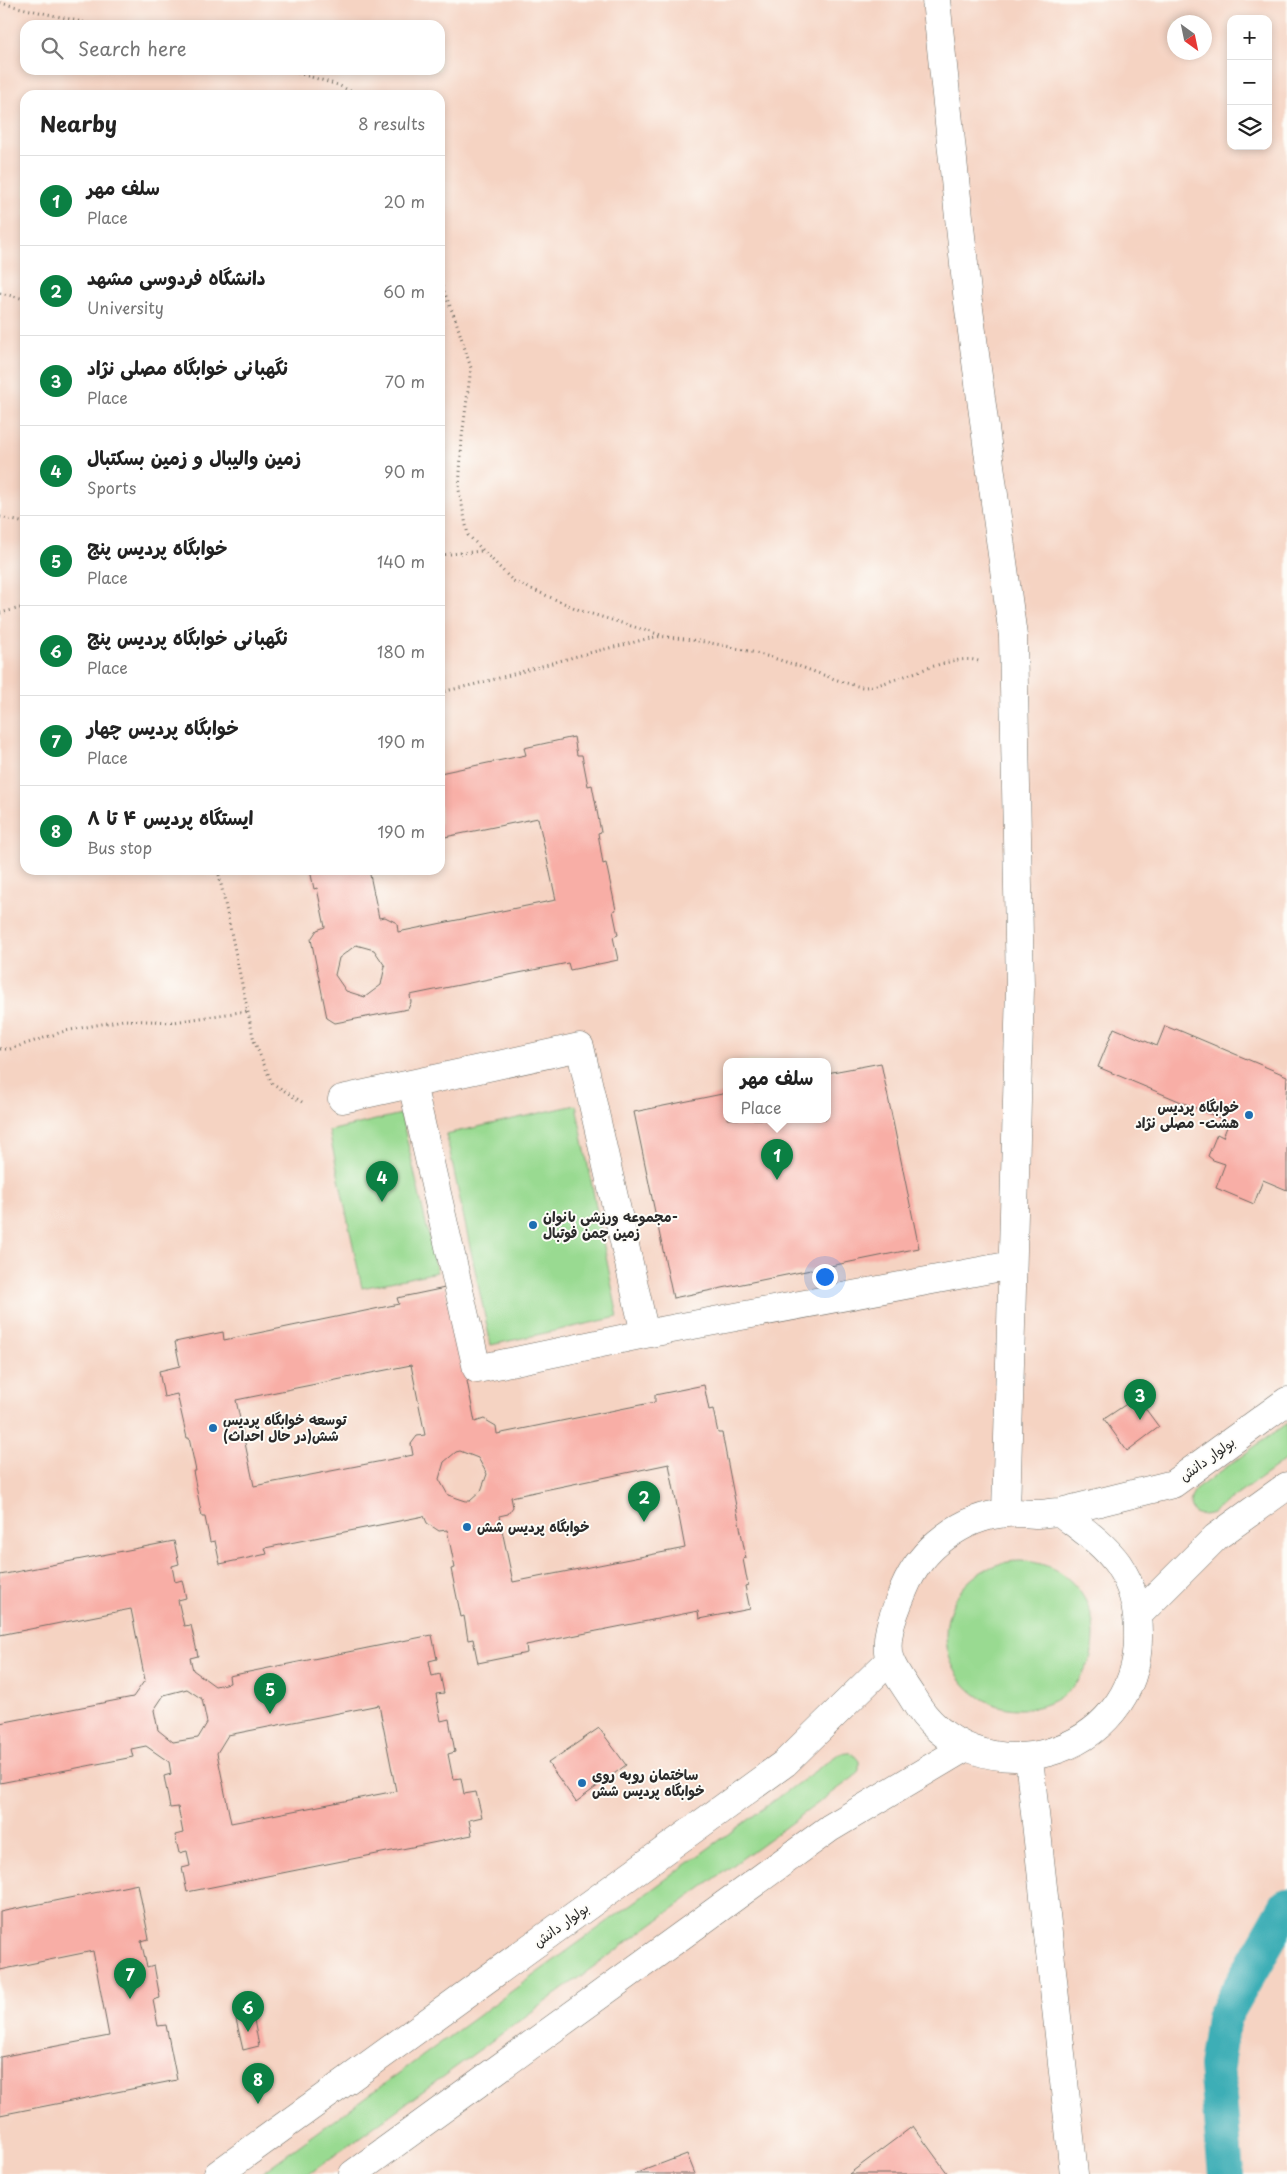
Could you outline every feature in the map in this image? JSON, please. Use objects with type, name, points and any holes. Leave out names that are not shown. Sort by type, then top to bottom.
[{"type":"lane","points":[[936,0],[968,302],[1013,636],[1020,988],[1006,1513]]},
{"type":"lane","points":[[342,1099],[580,1047],[645,1334]]},
{"type":"lane","points":[[412,1084],[478,1369],[645,1334],[1012,1266]]},
{"type":"lane","name":"بولوار دانش","points":[[218,2174],[785,1763],[890,1660],[891,1620],[906,1585],[922,1557],[946,1536],[974,1520],[1006,1513],[1038,1514],[1060,1512],[1173,1484],[1287,1401]]},
{"type":"lane","points":[[1138,1615],[1216,1537],[1287,1486]]},
{"type":"lane","points":[[890,1660],[917,1707],[939,1730],[966,1747],[997,1757],[1029,1758],[1060,1750],[1089,1735],[1112,1713],[1129,1686],[1139,1655],[1138,1615],[1133,1592],[1118,1564],[1096,1540],[1060,1512]]},
{"type":"lane","points":[[353,2174],[830,1828],[966,1747]]},
{"type":"lane","points":[[1029,1758],[1074,2174]]},
{"type":"path","points":[[0,3],[73,20]]},
{"type":"path","points":[[305,75],[348,90]]},
{"type":"path","points":[[0,293],[20,297]]},
{"type":"path","points":[[445,294],[471,368],[462,437],[459,490],[468,536],[513,581],[582,612],[665,636],[710,642],[863,687],[894,681],[951,662],[973,659],[1014,677]]},
{"type":"path","points":[[0,517],[20,522]]},
{"type":"path","points":[[445,555],[483,551]]},
{"type":"path","points":[[0,612],[20,608]]},
{"type":"path","points":[[445,691],[584,653],[665,636]]},
{"type":"path","points":[[219,875],[254,1041],[272,1083],[305,1104]]},
{"type":"path","points":[[0,1049],[20,1046],[65,1031],[123,1020],[174,1022],[247,1010]]},
{"type":"shaded area","points":[[0,0],[1287,0],[1287,2174],[0,2174]]},
{"type":"green space","name":"مجموعه ورزشی بانوان- زمین چمن فوتبال","points":[[576,1105],[618,1317],[491,1345],[446,1134]]},
{"type":"green space","points":[[401,1114],[437,1272],[362,1288],[329,1131]]},
{"type":"green space","points":[[1287,1423],[1287,1459],[1212,1513],[1200,1515],[1192,1510],[1190,1502],[1195,1490]]},
{"type":"green space","points":[[1020,1561],[1048,1566],[1061,1573],[1072,1583],[1082,1594],[1089,1607],[1094,1635],[1089,1663],[1082,1676],[1072,1687],[1061,1697],[1048,1704],[1020,1709],[992,1704],[979,1697],[968,1687],[958,1676],[951,1663],[946,1635],[951,1607],[958,1594],[968,1583],[979,1573],[992,1566]]},
{"type":"green space","points":[[845,1752],[853,1754],[859,1761],[859,1770],[854,1777],[309,2174],[260,2174],[837,1755]]},
{"type":"building","points":[[574,737],[577,755],[582,755],[588,786],[592,785],[601,832],[598,833],[603,864],[606,863],[616,910],[613,911],[618,935],[613,937],[618,960],[570,970],[568,963],[410,995],[411,1002],[408,1009],[335,1023],[327,1018],[311,939],[317,930],[325,927],[317,888],[314,889],[311,875],[370,875],[379,918],[385,917],[397,923],[398,932],[556,900],[538,818],[445,837],[445,772],[526,755],[524,748]],"holes":[[[356,945],[374,950],[385,966],[381,985],[365,997],[346,991],[335,975],[339,958]]]},
{"type":"building","name":"خوابگاه پردیس هشت- مصلی نژاد","points":[[1165,1026],[1287,1076],[1285,1117],[1287,1118],[1287,1190],[1263,1180],[1254,1204],[1216,1188],[1225,1164],[1208,1156],[1217,1134],[1223,1137],[1229,1122],[1098,1067],[1114,1028],[1157,1046]]},
{"type":"building","points":[[881,1063],[919,1248],[673,1298],[634,1112],[723,1094],[723,1123],[831,1123],[831,1072]]},
{"type":"building","points":[[445,1288],[450,1312],[455,1311],[472,1379],[467,1381],[475,1422],[484,1419],[496,1426],[497,1434],[655,1402],[655,1395],[704,1385],[709,1410],[713,1409],[718,1433],[722,1433],[746,1558],[743,1559],[748,1585],[745,1586],[750,1609],[699,1619],[698,1611],[526,1645],[527,1653],[478,1663],[473,1639],[468,1640],[464,1616],[461,1617],[451,1569],[455,1568],[447,1530],[439,1531],[427,1523],[424,1516],[265,1548],[267,1554],[220,1564],[215,1541],[210,1542],[205,1517],[202,1517],[193,1471],[196,1471],[177,1394],[164,1397],[159,1371],[180,1366],[175,1342],[223,1332],[224,1340],[399,1304],[397,1298]],"holes":[[[411,1365],[425,1435],[417,1436],[411,1444],[413,1455],[254,1486],[236,1400]],[[460,1451],[478,1458],[487,1474],[481,1491],[470,1501],[448,1495],[439,1479],[444,1462]],[[669,1464],[685,1548],[513,1582],[499,1516],[508,1514],[513,1507],[511,1497]]]},
{"type":"building","points":[[1139,1400],[1159,1427],[1127,1451],[1104,1419],[1128,1403],[1131,1406]]},
{"type":"building","points":[[174,1541],[179,1564],[172,1566],[175,1582],[182,1580],[186,1598],[178,1600],[184,1626],[191,1625],[198,1656],[190,1658],[193,1670],[215,1686],[230,1683],[229,1676],[432,1635],[437,1659],[429,1661],[432,1676],[440,1674],[444,1693],[436,1694],[441,1721],[449,1719],[455,1752],[448,1754],[453,1779],[461,1778],[464,1794],[476,1792],[482,1817],[469,1820],[472,1835],[187,1892],[182,1868],[190,1866],[187,1851],[179,1853],[175,1835],[183,1833],[178,1807],[170,1808],[164,1776],[171,1774],[169,1762],[146,1746],[131,1749],[133,1757],[0,1783],[0,1723],[133,1697],[145,1680],[131,1609],[0,1635],[0,1575]],"holes":[[[187,1689],[202,1699],[207,1723],[198,1738],[173,1742],[158,1730],[154,1710],[164,1695]],[[379,1705],[396,1791],[231,1823],[217,1753],[228,1735]]]},
{"type":"building","name":"ساختمان روبه روی خوابگاه پردیس شش","points":[[599,1728],[626,1765],[576,1802],[548,1763]]},
{"type":"building","points":[[138,1884],[149,1939],[141,1941],[147,1967],[154,1965],[160,1998],[153,2000],[158,2026],[166,2025],[177,2080],[0,2115],[0,2057],[109,2036],[93,1951],[0,1970],[0,1912]]},
{"type":"building","points":[[253,2015],[259,2046],[243,2050],[236,2019]]},
{"type":"building","points":[[913,2126],[948,2174],[849,2174]]},
{"type":"building","points":[[687,2154],[695,2174],[634,2174]]},
{"type":"waterway","points":[[1226,2174],[1216,2066],[1223,2018],[1287,1906]]},
{"type":"place","name":"خوابگاه پردیس هشت- مصلی نژاد","points":[[1249,1115]]},
{"type":"place","name":"سلف مهر","points":[[777,1180]]},
{"type":"place","name":"زمین والیبال و زمین بسکتبال","points":[[382,1202]]},
{"type":"place","name":"مجموعه ورزشی بانوان- زمین چمن فوتبال","points":[[533,1225]]},
{"type":"place","name":"نگهبانی خوابگاه مصلی نژاد","points":[[1140,1420]]},
{"type":"place","name":"توسعه خوابگاه پردیس شش(در حال احداث)","points":[[213,1428]]},
{"type":"place","name":"دانشگاه فردوسی مشهد","points":[[644,1522]]},
{"type":"place","name":"خوابگاه پردیس شش","points":[[467,1527]]},
{"type":"place","name":"خوابگاه پردیس پنج","points":[[270,1714]]},
{"type":"place","name":"ساختمان روبه روی خوابگاه پردیس شش","points":[[582,1783]]},
{"type":"place","name":"خوابگاه پردیس چهار","points":[[130,1999]]},
{"type":"place","name":"نگهبانی خوابگاه پردیس پنج","points":[[248,2032]]},
{"type":"place","name":"ایستگاه پردیس ۴ تا ۸","points":[[258,2104]]}]
